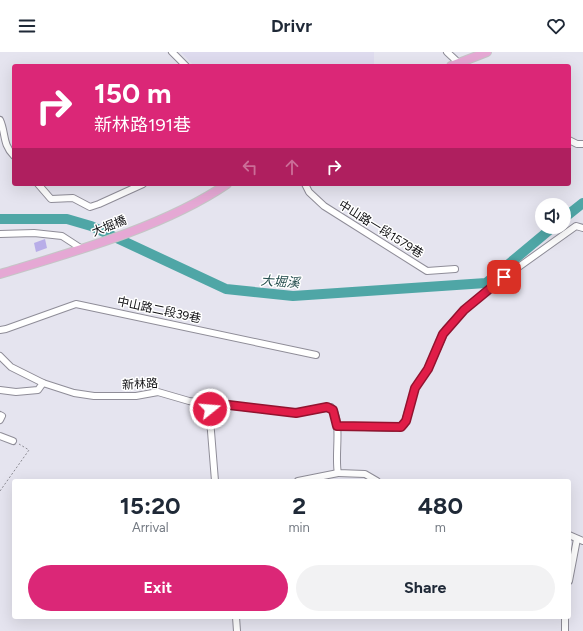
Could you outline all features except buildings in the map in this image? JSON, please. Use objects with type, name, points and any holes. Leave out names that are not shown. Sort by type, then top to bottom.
[{"type":"main road","points":[[461,64],[488,52]]},
{"type":"main road","name":"大堀橋","points":[[0,274],[82,249],[144,225],[206,198],[224,186]]},
{"type":"street","points":[[172,52],[184,64]]},
{"type":"street","points":[[447,52],[461,64]]},
{"type":"street","points":[[0,120],[3,139],[12,154]]},
{"type":"street","points":[[571,141],[577,144],[583,144]]},
{"type":"street","points":[[40,186],[51,199],[73,198],[90,206],[99,204],[139,186]]},
{"type":"street","name":"中山路一段1579巷","points":[[306,186],[309,192],[324,206],[427,271],[455,269]]},
{"type":"street","points":[[338,473],[335,462],[337,426],[392,428],[404,425],[415,388],[428,369],[443,334],[461,313],[492,286],[576,226],[583,228]]},
{"type":"street","points":[[0,234],[62,236],[82,249]]},
{"type":"street","name":"中山路二段39巷","points":[[0,330],[76,304],[316,355]]},
{"type":"street","name":"新林路","points":[[0,356],[11,367],[43,383],[74,393],[94,396],[136,396],[158,392],[189,401],[296,413],[331,407],[335,414],[337,426]]},
{"type":"street","points":[[0,390],[16,392],[38,390],[43,383]]},
{"type":"street","points":[[212,403],[210,419],[215,479]]},
{"type":"street","points":[[0,415],[2,416],[0,420]]},
{"type":"street","points":[[0,436],[13,441]]},
{"type":"street","points":[[308,479],[338,473],[365,474],[374,479]]},
{"type":"street","points":[[571,574],[580,540]]},
{"type":"street","points":[[236,619],[237,631]]},
{"type":"street","points":[[565,619],[565,631]]},
{"type":"path","points":[[0,491],[29,450],[13,441]]},
{"type":"shaded area","points":[[181,52],[374,52],[374,64],[192,64]]},
{"type":"waterway","name":"大堀溪","points":[[571,212],[583,203]]},
{"type":"waterway","name":"大堀溪","points":[[0,219],[67,219],[91,226],[226,289],[293,296],[486,283],[545,234]]},
{"type":"route","points":[[210,409],[212,403],[296,413],[331,407],[335,414],[337,426],[366,428],[401,427],[406,421],[408,409],[415,388],[428,369],[446,329],[464,310],[504,277]]}]
